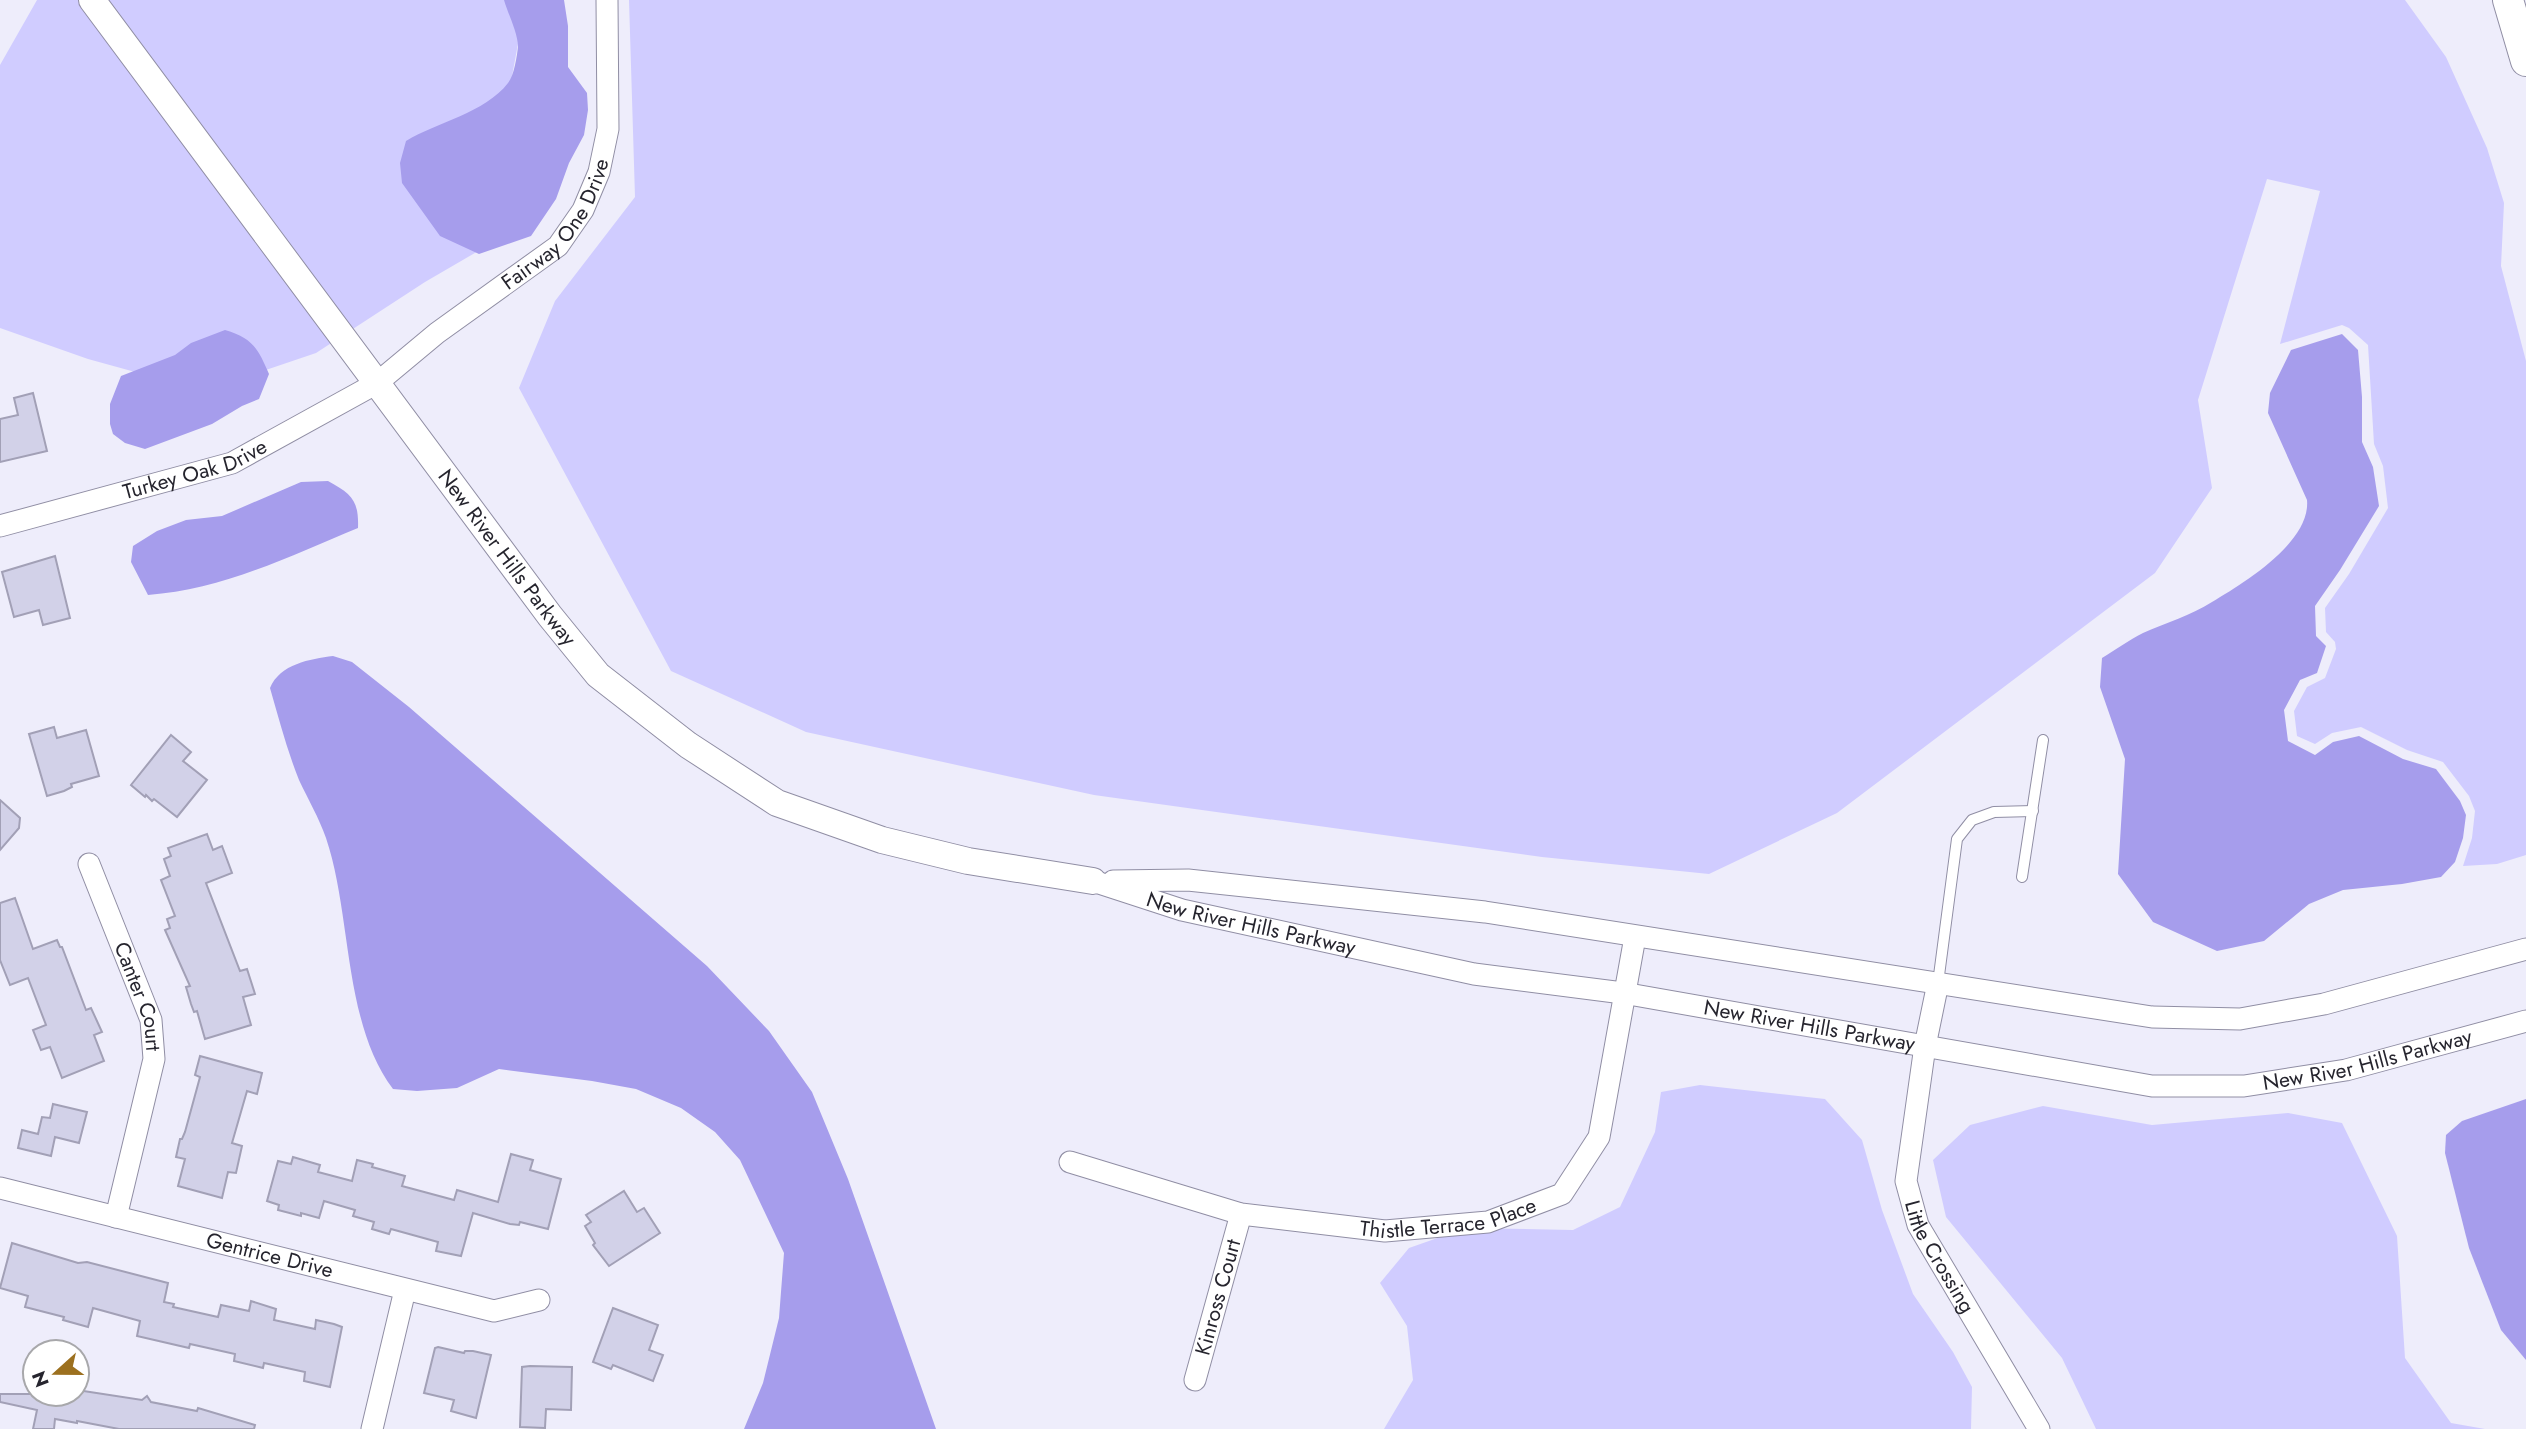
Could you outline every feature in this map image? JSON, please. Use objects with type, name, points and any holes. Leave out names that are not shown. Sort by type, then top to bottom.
[{"type":"main road","points":[[2508,0],[2526,61]]},
{"type":"street","name":"New River Hills Parkway","points":[[92,0],[550,616],[598,675],[688,745],[777,803],[882,840],[968,861],[1093,881],[1182,910],[1411,961],[1475,974],[1623,993],[2152,1086],[2244,1086],[2346,1070],[2526,1021]]},
{"type":"street","name":"Fairway One Drive","points":[[377,383],[438,333],[558,246],[583,210],[599,172],[608,129],[607,0]]},
{"type":"street","name":"Turkey Oak Drive","points":[[0,526],[232,463],[377,383]]},
{"type":"street","name":"Canter Court","points":[[89,864],[151,1020],[154,1059],[116,1217]]},
{"type":"street","name":"New River Hills Parkway","points":[[1093,881],[1188,880],[1485,912],[2152,1017],[2240,1019],[2324,1004],[2526,949]]},
{"type":"street","name":"Thistle Terrace Place","points":[[1070,1162],[1241,1214],[1385,1231],[1488,1222],[1562,1194],[1599,1137],[1634,937]]},
{"type":"street","name":"Little Crossing","points":[[1938,984],[1925,1046],[1906,1181],[1918,1224],[2039,1429]]},
{"type":"street","name":"Gentrice Drive","points":[[0,1188],[494,1311],[539,1300]]},
{"type":"street","name":"Kinross Court","points":[[1195,1380],[1241,1214]]},
{"type":"street","points":[[372,1429],[405,1290]]},
{"type":"lane","points":[[2022,877],[2043,740]]},
{"type":"lane","points":[[1938,984],[1958,839],[1972,820],[1994,812],[2033,811]]},
{"type":"shaded area","points":[[37,0],[520,0],[524,11],[480,250],[425,282],[316,353],[204,391],[88,359],[0,328],[0,65]]},
{"type":"shaded area","points":[[504,0],[564,0],[568,26],[568,67],[587,93],[588,110],[584,135],[569,163],[556,199],[531,236],[479,254],[440,236],[402,183],[400,163],[406,141],[474,110],[498,93],[510,80],[518,42]]},
{"type":"shaded area","points":[[629,0],[2405,0],[2446,57],[2487,148],[2504,203],[2501,266],[2526,361],[2526,855],[2497,864],[2463,866],[2472,838],[2475,811],[2469,796],[2443,762],[2407,750],[2361,727],[2332,733],[2315,744],[2297,736],[2294,711],[2307,687],[2325,678],[2336,649],[2335,642],[2326,632],[2325,608],[2349,574],[2388,508],[2383,466],[2374,444],[2368,345],[2342,325],[2280,344],[2320,191],[2267,179],[2198,400],[2212,488],[2155,573],[1837,813],[1709,874],[1542,857],[1094,795],[806,732],[671,671],[519,388],[555,301],[635,197]]},
{"type":"shaded area","points":[[225,330],[242,337],[253,346],[269,374],[259,399],[212,424],[145,449],[125,443],[113,434],[110,404],[121,376],[175,355],[191,343]]},
{"type":"shaded area","points":[[2342,334],[2358,350],[2362,442],[2373,467],[2379,506],[2315,606],[2316,636],[2326,646],[2317,673],[2300,680],[2284,710],[2288,741],[2315,755],[2333,742],[2359,736],[2403,759],[2436,769],[2460,801],[2466,815],[2463,838],[2455,862],[2441,877],[2343,890],[2309,904],[2264,941],[2217,951],[2153,922],[2118,874],[2125,759],[2100,687],[2102,658],[2138,636],[2212,602],[2241,584],[2287,546],[2305,516],[2307,500],[2268,413],[2270,393],[2291,350]]},
{"type":"shaded area","points":[[328,481],[352,499],[357,511],[358,528],[229,579],[175,592],[148,595],[131,562],[133,546],[157,531],[186,520],[222,516],[301,482]]},
{"type":"shaded area","points":[[333,656],[352,662],[409,707],[707,966],[769,1031],[812,1092],[848,1179],[936,1429],[744,1429],[763,1383],[779,1318],[784,1253],[740,1160],[715,1132],[681,1108],[636,1089],[499,1069],[457,1088],[417,1091],[393,1089],[377,1062],[365,1033],[326,838],[299,780],[270,688],[288,668],[306,661]]},
{"type":"shaded area","points":[[1700,1085],[1825,1099],[1862,1140],[1882,1210],[1913,1294],[1953,1352],[1972,1387],[1971,1429],[1384,1429],[1413,1380],[1407,1326],[1380,1283],[1409,1248],[1466,1228],[1573,1230],[1620,1207],[1655,1132],[1661,1092]]},
{"type":"shaded area","points":[[2526,1099],[2526,1360],[2501,1330],[2469,1248],[2445,1153],[2446,1135],[2462,1121]]},
{"type":"shaded area","points":[[2043,1106],[2152,1125],[2288,1113],[2342,1123],[2397,1236],[2405,1358],[2451,1423],[2485,1429],[2096,1429],[2062,1358],[1946,1217],[1933,1160],[1970,1125]]},
{"type":"building","points":[[33,393],[47,451],[0,462],[0,419],[18,415],[14,398]]},
{"type":"building","points":[[55,556],[70,618],[43,625],[39,610],[14,617],[2,572]]},
{"type":"building","points":[[54,727],[57,738],[86,730],[99,776],[71,784],[72,787],[64,791],[47,796],[29,734]]},
{"type":"building","points":[[171,735],[191,752],[183,761],[207,780],[177,817],[131,785]]},
{"type":"building","points":[[0,800],[20,818],[19,828],[0,850]]},
{"type":"building","points":[[207,834],[213,850],[222,846],[232,873],[206,883],[240,971],[247,969],[255,994],[243,997],[251,1025],[205,1039],[186,987],[190,986],[165,930],[170,928],[167,919],[175,916],[161,880],[170,876],[164,859],[171,856],[168,848]]},
{"type":"building","points":[[15,898],[33,949],[57,940],[62,947],[86,1010],[91,1008],[102,1032],[94,1035],[104,1061],[62,1078],[50,1047],[41,1050],[33,1030],[46,1025],[28,978],[10,985],[0,960],[0,903]]},
{"type":"building","points":[[200,1056],[262,1073],[257,1094],[247,1091],[232,1143],[242,1146],[236,1173],[228,1172],[222,1198],[178,1186],[185,1159],[176,1157],[200,1077],[195,1075]]},
{"type":"building","points":[[53,1104],[87,1112],[79,1143],[55,1137],[51,1156],[18,1148],[22,1130],[38,1134],[42,1117],[50,1118]]},
{"type":"building","points":[[511,1154],[533,1160],[530,1170],[561,1179],[548,1229],[520,1222],[519,1225],[510,1224],[473,1213],[461,1256],[436,1251],[438,1242],[391,1229],[389,1234],[372,1229],[374,1222],[353,1216],[355,1210],[324,1201],[319,1218],[278,1210],[279,1205],[267,1201],[278,1161],[291,1164],[293,1157],[320,1165],[318,1172],[352,1181],[357,1160],[405,1176],[402,1186],[454,1200],[457,1190],[498,1202]]},
{"type":"building","points":[[624,1191],[637,1212],[644,1208],[660,1233],[609,1266],[593,1245],[595,1243],[585,1226],[591,1222],[586,1215]]},
{"type":"building","points":[[12,1243],[78,1263],[87,1262],[168,1283],[164,1302],[174,1304],[173,1307],[218,1317],[221,1305],[249,1311],[251,1301],[276,1309],[274,1320],[315,1329],[316,1320],[342,1327],[330,1387],[304,1381],[305,1372],[264,1363],[263,1368],[234,1361],[235,1354],[190,1344],[189,1348],[137,1336],[140,1321],[93,1308],[88,1327],[63,1320],[64,1317],[25,1307],[28,1296],[0,1288]]},
{"type":"building","points":[[613,1308],[658,1325],[649,1350],[663,1355],[653,1381],[613,1365],[611,1369],[593,1362]]},
{"type":"building","points":[[435,1348],[491,1355],[476,1418],[451,1411],[454,1400],[424,1393]]},
{"type":"building","points":[[522,1367],[572,1367],[571,1410],[546,1409],[545,1428],[520,1427]]},
{"type":"building","points":[[91,1392],[142,1400],[147,1396],[151,1402],[197,1411],[198,1408],[255,1425],[254,1429],[119,1429],[55,1419],[54,1429],[33,1429],[37,1410],[28,1408],[91,1408]]},
{"type":"building","points":[[0,1394],[21,1394],[21,1407],[0,1402]]}]
